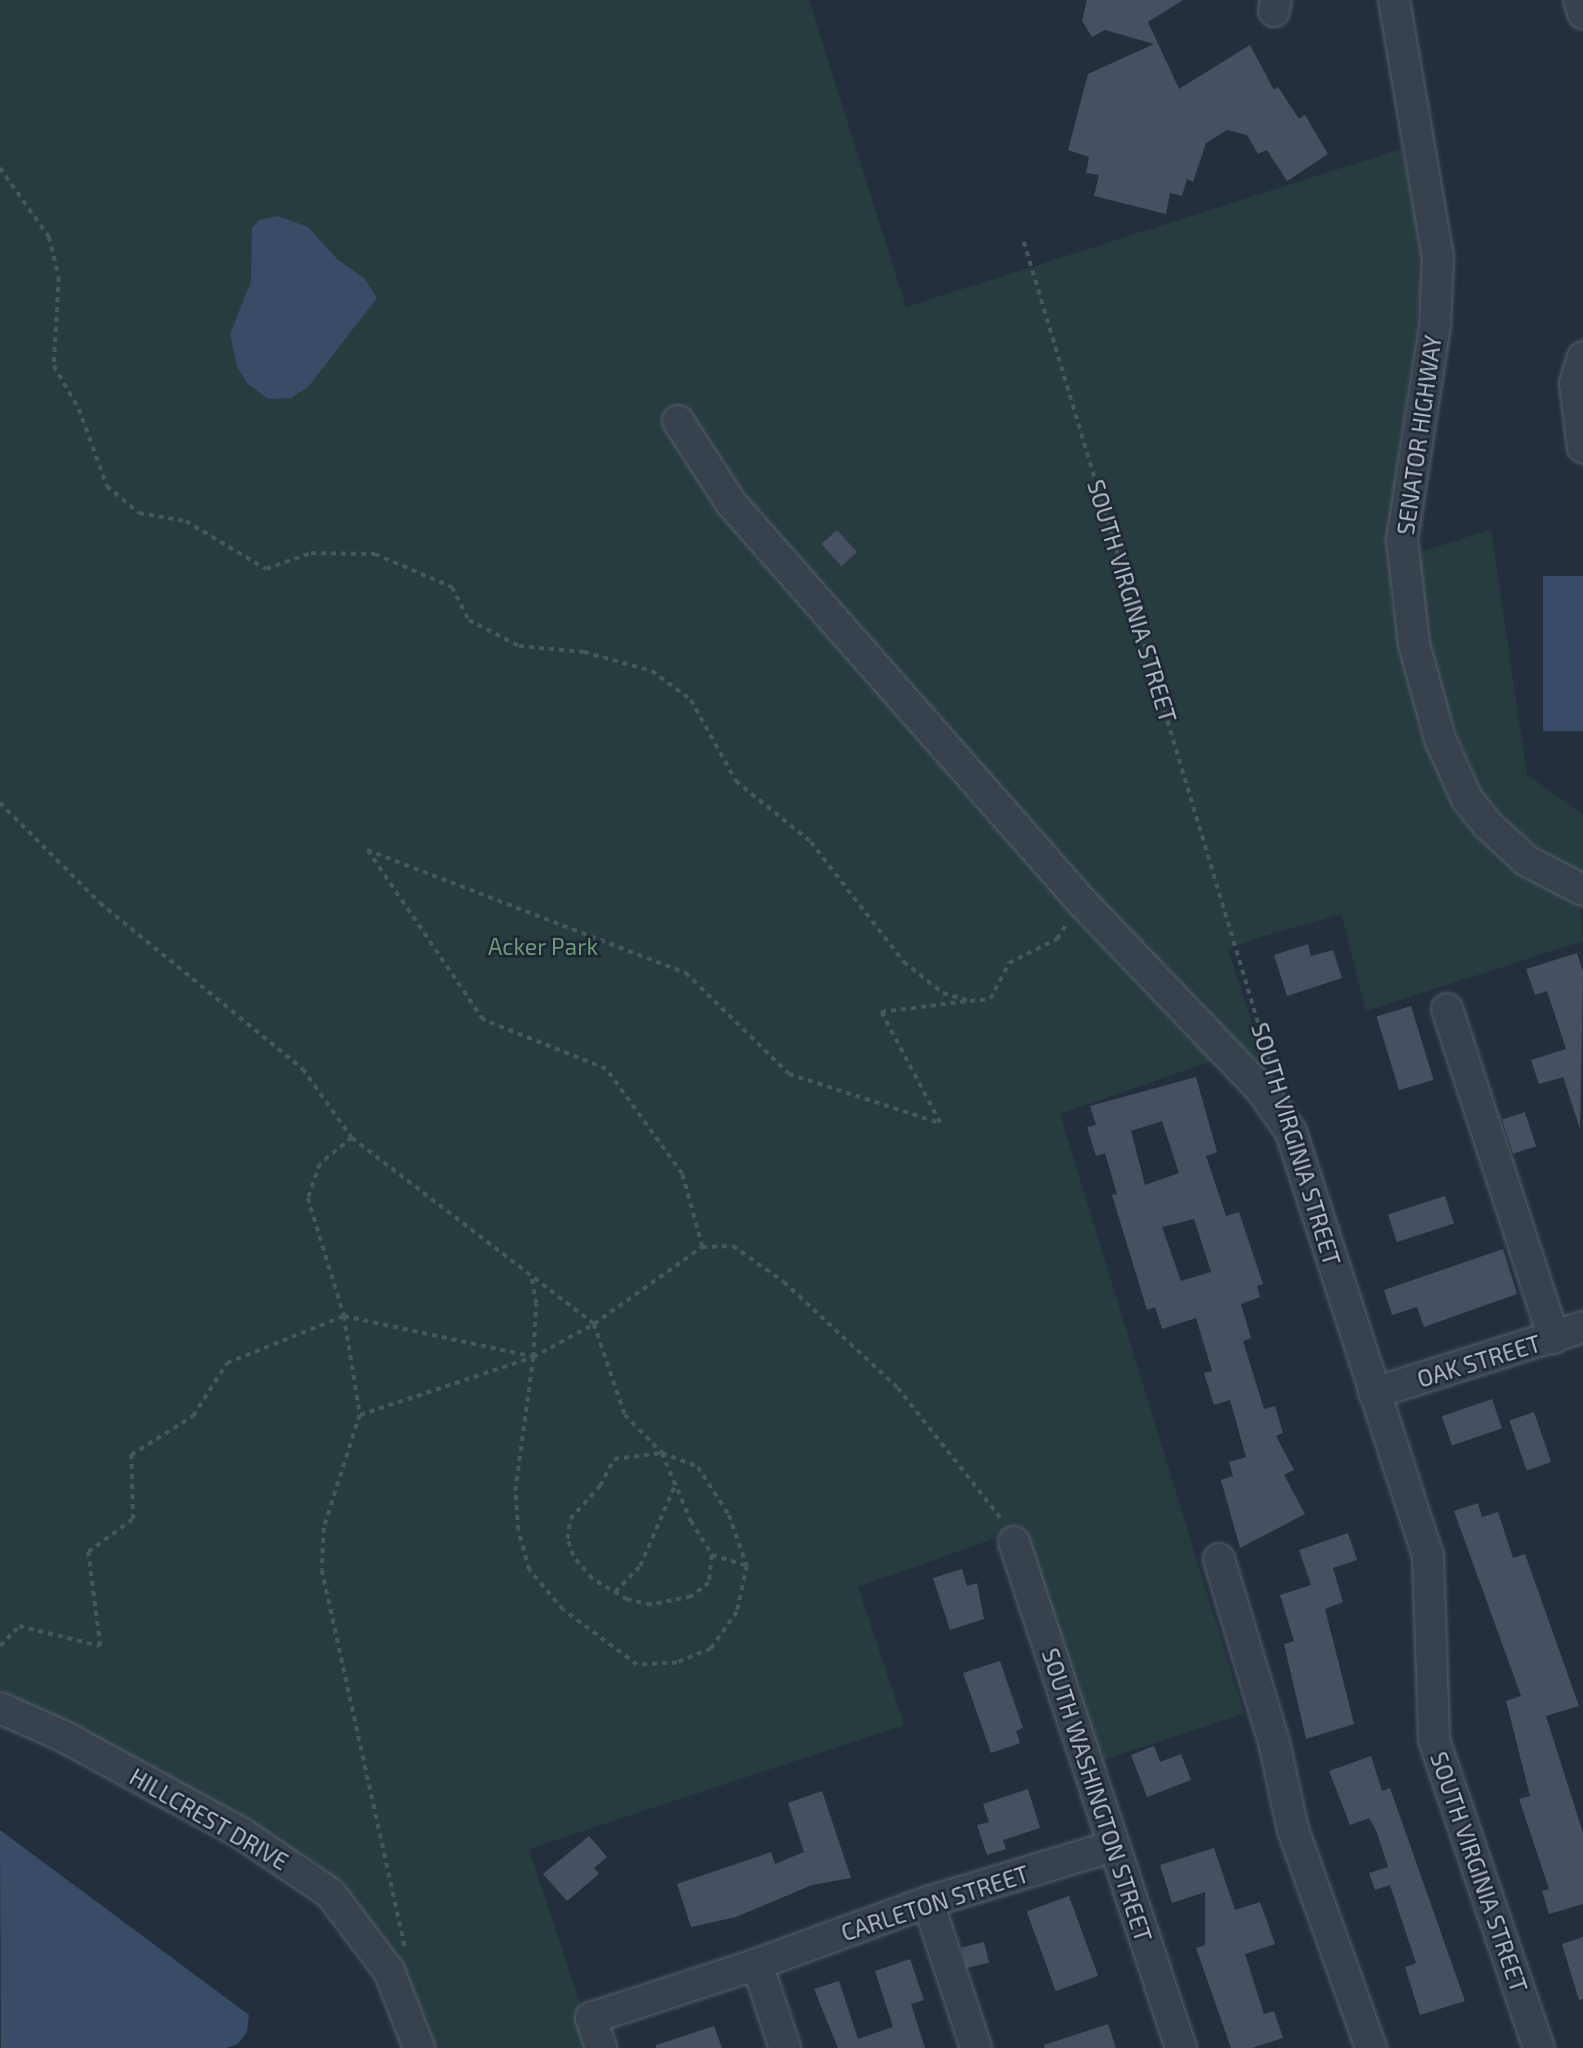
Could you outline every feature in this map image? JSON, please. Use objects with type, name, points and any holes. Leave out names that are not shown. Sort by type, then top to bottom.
[{"type":"street","name":"SENATOR HIGHWAY","points":[[1394,0],[1438,257],[1435,325],[1402,540],[1414,644],[1440,739],[1467,799],[1488,825],[1527,861],[1583,890]]},
{"type":"street","points":[[1579,0],[1583,13]]},
{"type":"street","points":[[1583,357],[1575,384],[1583,449]]},
{"type":"street","name":"SOUTH VIRGINIA STREET","points":[[678,421],[731,503],[1082,902],[1260,1088],[1291,1132],[1428,1555],[1434,1740],[1539,2048]]},
{"type":"street","points":[[1447,1009],[1554,1338]]},
{"type":"street","name":"OAK STREET","points":[[1374,1393],[1583,1327]]},
{"type":"street","name":"SOUTH WASHINGTON STREET","points":[[1014,1542],[1181,2048]]},
{"type":"street","points":[[1219,1559],[1274,1742],[1293,1830],[1371,2048]]},
{"type":"street","name":"HILLCREST DRIVE","points":[[0,1708],[63,1736],[241,1833],[330,1894],[389,1971],[419,2048]]},
{"type":"street","name":"CARLETON STREET","points":[[601,2048],[591,2018],[757,1965],[928,1902],[1114,1846]]},
{"type":"street","points":[[928,1902],[976,2048]]},
{"type":"street","points":[[757,1965],[785,2048]]},
{"type":"path","points":[[0,168],[49,237],[59,277],[54,366],[79,409],[107,486],[139,513],[186,521],[266,569],[311,553],[375,554],[452,587],[469,620],[519,646],[584,652],[652,671],[691,700],[736,781],[811,842],[904,962],[943,993],[970,1001],[990,999]]},
{"type":"path","name":"SOUTH VIRGINIA STREET","points":[[1024,242],[1271,1065]]},
{"type":"path","points":[[0,803],[100,903],[303,1069],[352,1138],[594,1324],[625,1415],[662,1453],[675,1485],[712,1555],[709,1583],[691,1597],[651,1605],[615,1592],[592,1579],[573,1556],[567,1539],[570,1519],[600,1486],[614,1459],[662,1453],[698,1467],[729,1515],[747,1566],[737,1612],[711,1649],[677,1663],[638,1665],[563,1610],[529,1570],[518,1530],[515,1491],[533,1357],[536,1304],[531,1276]]},
{"type":"path","points":[[702,1247],[682,1174],[606,1069],[483,1020],[367,850],[687,973],[789,1074],[940,1122],[881,1012],[990,999]]},
{"type":"path","points":[[990,999],[1009,963],[1057,939],[1082,902]]},
{"type":"path","points":[[352,1138],[320,1164],[308,1198],[344,1316],[360,1415],[324,1528],[322,1570],[409,1966],[394,1986]]},
{"type":"path","points":[[360,1415],[533,1357],[594,1324],[702,1247],[733,1246],[784,1282],[898,1388],[1007,1526],[1014,1542]]},
{"type":"path","points":[[0,1646],[19,1626],[100,1646],[88,1552],[133,1519],[131,1455],[193,1416],[227,1363],[344,1316],[533,1357]]},
{"type":"path","points":[[615,1592],[640,1566],[675,1485]]},
{"type":"path","points":[[712,1555],[747,1566]]},
{"type":"green space","name":"Acker Park","points":[[0,0],[809,0],[906,307],[1401,149],[1421,228],[1422,282],[1391,513],[1391,600],[1428,746],[1455,812],[1515,869],[1580,907],[1583,941],[1366,1011],[1341,914],[1254,939],[1228,949],[1276,1097],[1227,1056],[1060,1114],[1244,1714],[1096,1762],[1016,1531],[858,1587],[904,1725],[529,1849],[594,2046],[588,2048],[433,2048],[408,1988],[372,1922],[317,1864],[0,1689]]},
{"type":"green space","points":[[1491,529],[1527,775],[1583,814],[1583,875],[1522,838],[1480,791],[1438,687],[1420,604],[1418,553]]},
{"type":"water","points":[[278,216],[308,227],[338,260],[364,278],[377,298],[308,387],[291,398],[268,399],[248,384],[237,367],[230,334],[251,281],[252,228],[259,220]]},
{"type":"water","points":[[1543,576],[1583,576],[1583,731],[1543,731]]},
{"type":"water","points":[[0,1830],[249,2015],[247,2032],[238,2044],[226,2048],[1,2048]]},
{"type":"building","points":[[1087,0],[1183,0],[1148,22],[1179,89],[1250,45],[1274,90],[1278,87],[1299,119],[1305,115],[1328,154],[1287,181],[1267,150],[1258,154],[1247,135],[1227,130],[1206,143],[1193,182],[1187,179],[1182,196],[1170,193],[1166,214],[1094,196],[1099,175],[1086,173],[1089,157],[1068,150],[1088,74],[1154,44],[1105,30],[1092,37],[1082,21]]},
{"type":"building","points":[[837,530],[857,552],[841,566],[821,544]]},
{"type":"building","points":[[1308,944],[1311,956],[1333,950],[1342,978],[1287,996],[1274,955]]},
{"type":"building","points":[[1577,953],[1583,972],[1580,1129],[1563,1077],[1539,1084],[1531,1060],[1566,1049],[1547,991],[1535,995],[1526,969]]},
{"type":"building","points":[[1411,1006],[1434,1080],[1399,1090],[1377,1017]]},
{"type":"building","points":[[1196,1077],[1217,1152],[1206,1156],[1226,1216],[1239,1212],[1263,1284],[1257,1286],[1260,1297],[1241,1304],[1251,1338],[1243,1341],[1264,1409],[1275,1406],[1283,1433],[1276,1436],[1294,1470],[1284,1475],[1305,1514],[1240,1548],[1221,1480],[1233,1476],[1229,1462],[1246,1457],[1230,1400],[1214,1405],[1204,1373],[1212,1371],[1196,1318],[1162,1329],[1155,1307],[1147,1310],[1112,1195],[1117,1194],[1105,1153],[1096,1156],[1087,1127],[1096,1125],[1090,1106]],"holes":[[[1162,1121],[1179,1173],[1145,1185],[1131,1131]],[[1194,1219],[1211,1272],[1181,1281],[1162,1227]]]},
{"type":"building","points":[[1525,1112],[1536,1146],[1513,1154],[1502,1119]]},
{"type":"building","points":[[1445,1196],[1454,1224],[1397,1242],[1388,1215]]},
{"type":"building","points":[[1503,1249],[1517,1294],[1424,1327],[1417,1307],[1392,1315],[1384,1290]]},
{"type":"building","points":[[1492,1399],[1502,1428],[1452,1446],[1442,1416]]},
{"type":"building","points":[[1534,1412],[1551,1462],[1527,1471],[1509,1420]]},
{"type":"building","points":[[1478,1503],[1482,1517],[1498,1512],[1513,1558],[1525,1554],[1579,1706],[1546,1716],[1583,1833],[1583,1904],[1549,1914],[1542,1891],[1549,1889],[1519,1799],[1530,1796],[1506,1701],[1521,1696],[1454,1511]]},
{"type":"building","points":[[1348,1533],[1357,1560],[1333,1568],[1343,1602],[1325,1609],[1354,1724],[1306,1739],[1284,1644],[1294,1641],[1280,1595],[1311,1585],[1299,1550]]},
{"type":"building","points":[[962,1569],[967,1586],[977,1583],[984,1619],[950,1630],[933,1578]]},
{"type":"building","points":[[1000,1661],[1023,1728],[1016,1731],[1020,1743],[991,1753],[963,1673]]},
{"type":"building","points":[[1154,1746],[1160,1762],[1181,1754],[1191,1780],[1147,1797],[1131,1755]]},
{"type":"building","points":[[1371,1756],[1382,1791],[1390,1788],[1465,2001],[1420,2015],[1405,1967],[1416,1963],[1390,1885],[1375,1890],[1369,1873],[1388,1867],[1376,1830],[1369,1818],[1350,1825],[1329,1771]]},
{"type":"building","points":[[1028,1789],[1040,1828],[1003,1840],[1006,1849],[987,1855],[977,1825],[989,1822],[983,1804]]},
{"type":"building","points":[[822,1791],[851,1878],[812,1885],[736,1917],[691,1927],[677,1884],[771,1852],[775,1864],[804,1852],[788,1803]]},
{"type":"building","points":[[589,1836],[607,1857],[594,1868],[599,1874],[567,1901],[543,1874]]},
{"type":"building","points":[[1214,1848],[1235,1910],[1260,1902],[1275,1944],[1245,1954],[1264,2014],[1274,2011],[1283,2038],[1252,2048],[1231,2048],[1196,1948],[1205,1945],[1205,1892],[1172,1903],[1160,1865]]},
{"type":"building","points":[[1069,1896],[1098,1976],[1056,1991],[1027,1911]]},
{"type":"building","points":[[1583,1937],[1583,1999],[1579,2000],[1562,1944]]},
{"type":"building","points":[[984,1942],[989,1962],[967,1968],[962,1948]]},
{"type":"building","points":[[910,1959],[924,2000],[911,2004],[925,2048],[838,2048],[814,1989],[839,1981],[858,2039],[893,2027],[875,1971]]},
{"type":"building","points":[[1108,2024],[1116,2048],[1045,2048],[1044,2045]]},
{"type":"building","points":[[714,2026],[722,2048],[656,2048],[656,2045]]}]
